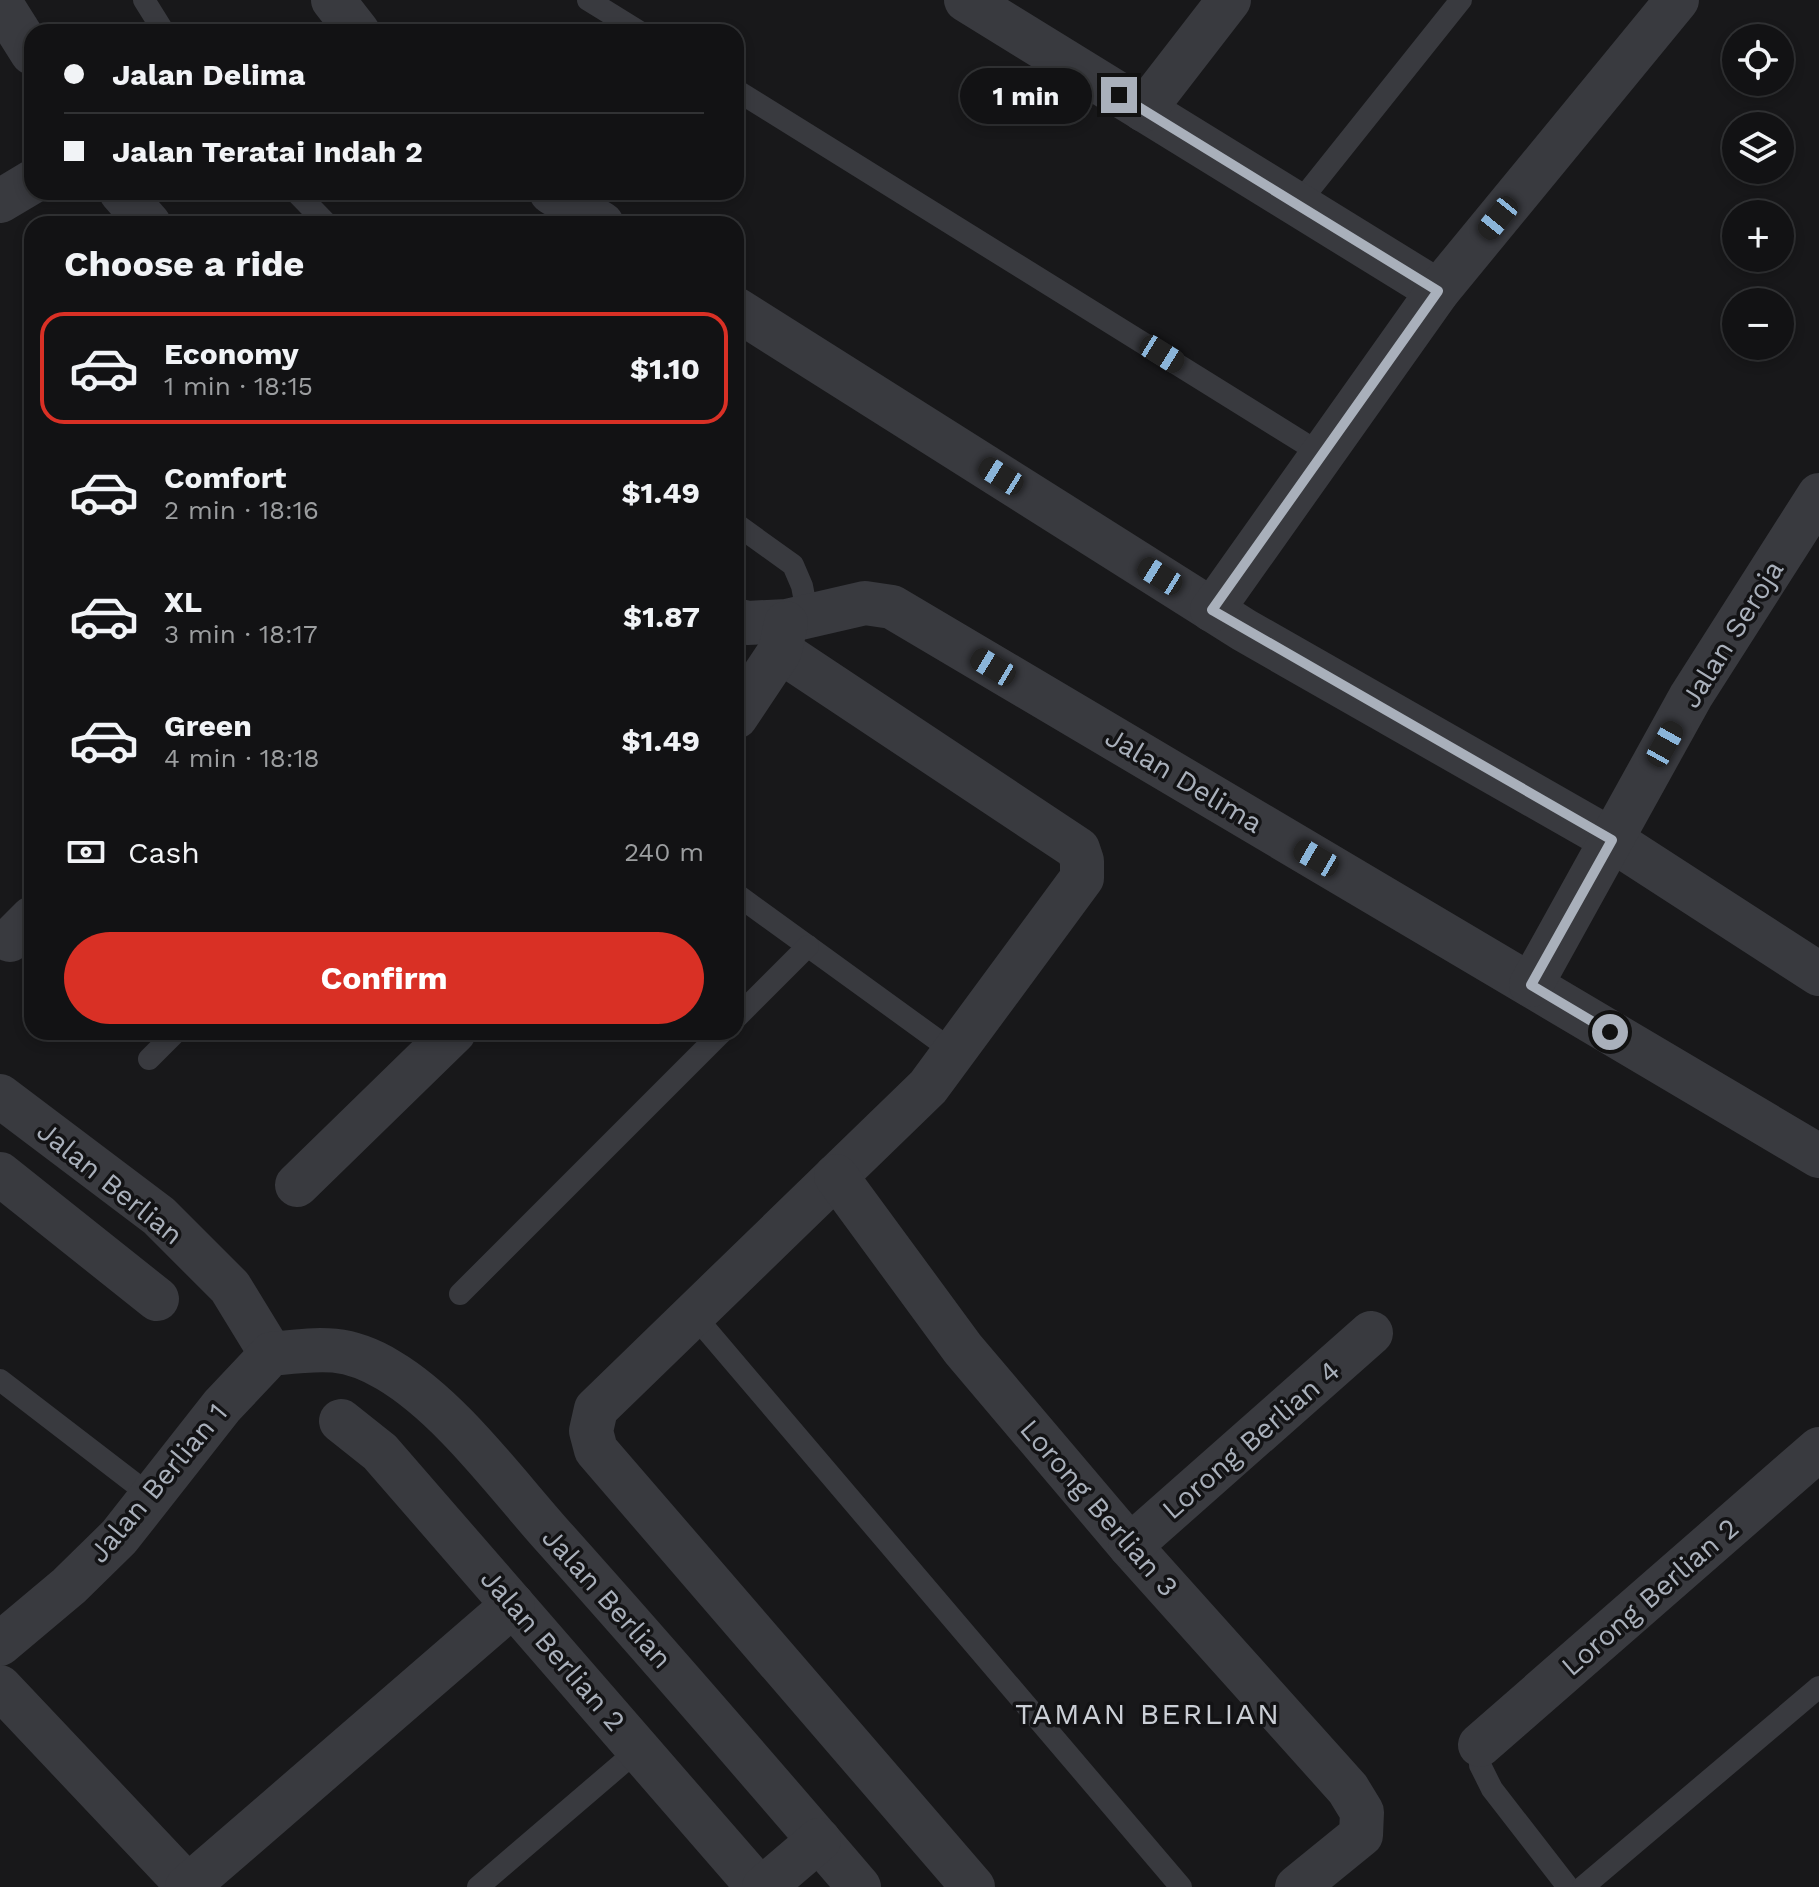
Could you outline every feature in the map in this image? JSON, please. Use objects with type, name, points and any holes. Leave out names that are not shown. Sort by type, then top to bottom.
[{"type":"street","points":[[333,0],[352,24]]},
{"type":"street","points":[[966,0],[1438,291]]},
{"type":"street","points":[[1144,110],[1229,0]]},
{"type":"street","points":[[1212,610],[1438,291],[1677,0]]},
{"type":"street","points":[[2,10],[24,42]]},
{"type":"street","points":[[0,201],[24,187]]},
{"type":"street","points":[[128,200],[142,216]]},
{"type":"street","points":[[564,200],[589,216]]},
{"type":"street","points":[[744,314],[1212,610],[1612,840],[1819,974]]},
{"type":"street","name":"Jalan Seroja","points":[[1531,985],[1691,696],[1816,506]]},
{"type":"street","name":"Jalan Delima","points":[[744,622],[792,630],[865,603],[892,607],[1819,1156]]},
{"type":"street","points":[[744,705],[792,630],[1078,849],[1082,861],[1082,878],[928,1087],[596,1409],[591,1431],[596,1450],[973,1887]]},
{"type":"street","points":[[297,1185],[446,1040]]},
{"type":"street","name":"Jalan Berlian","points":[[0,1096],[159,1216],[230,1287],[271,1354],[326,1348],[357,1355],[390,1371],[444,1414],[710,1712],[859,1887]]},
{"type":"street","points":[[0,1174],[157,1299]]},
{"type":"street","name":"Lorong Berlian 3","points":[[836,1176],[963,1349],[1130,1546],[1348,1789],[1362,1812],[1361,1835],[1297,1887]]},
{"type":"street","name":"Lorong Berlian 4","points":[[1130,1546],[1371,1333]]},
{"type":"street","name":"Jalan Berlian 1","points":[[0,1644],[69,1586],[119,1537],[222,1406],[271,1354]]},
{"type":"street","name":"Jalan Berlian 2","points":[[341,1421],[380,1452],[758,1887]]},
{"type":"street","name":"Lorong Berlian 2","points":[[1480,1745],[1819,1449]]},
{"type":"street","points":[[0,1687],[188,1886],[513,1605]]},
{"type":"street","points":[[764,1887],[819,1840]]},
{"type":"lane","points":[[144,0],[159,24]]},
{"type":"lane","points":[[588,0],[627,24]]},
{"type":"lane","points":[[1298,204],[1461,0]]},
{"type":"lane","points":[[744,95],[1323,455]]},
{"type":"lane","points":[[304,200],[319,216]]},
{"type":"lane","points":[[744,530],[793,565],[802,586],[792,630]]},
{"type":"lane","points":[[744,900],[954,1052]]},
{"type":"lane","points":[[744,1010],[808,946]]},
{"type":"lane","points":[[149,1059],[168,1040]]},
{"type":"lane","points":[[460,1294],[714,1040]]},
{"type":"lane","points":[[693,1314],[1181,1887]]},
{"type":"lane","points":[[0,1380],[151,1496]]},
{"type":"lane","points":[[1583,1887],[1819,1687]]},
{"type":"lane","points":[[1480,1745],[1480,1765],[1492,1789],[1568,1887]]},
{"type":"lane","points":[[478,1887],[639,1749]]},
{"type":"district","name":"TAMAN BERLIAN","points":[[1148,1713]]},
{"type":"route","points":[[1119,95],[1438,291],[1212,610],[1612,840],[1531,985],[1610,1032]]}]
